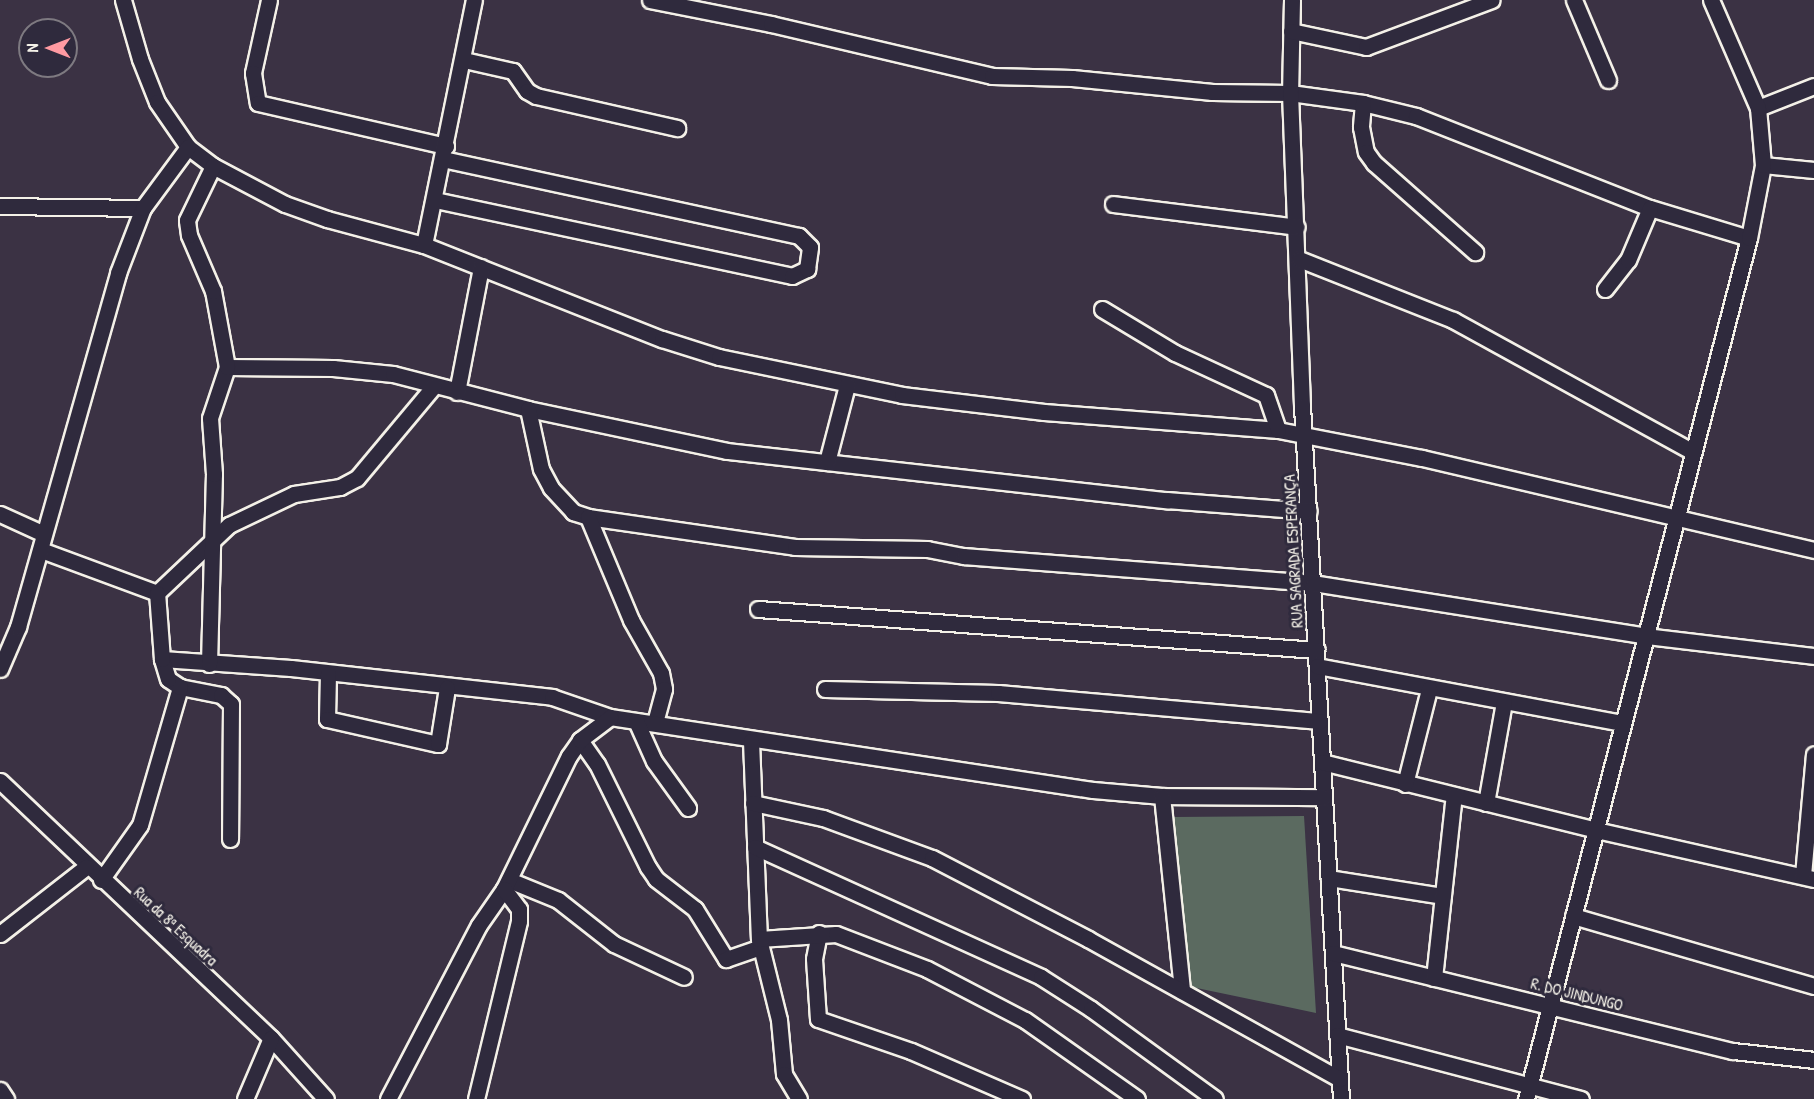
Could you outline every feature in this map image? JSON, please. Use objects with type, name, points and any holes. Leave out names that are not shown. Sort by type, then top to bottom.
[{"type":"street","points":[[123,0],[140,59],[157,102],[188,147],[213,166],[306,212],[424,245],[662,339],[719,357],[847,385],[1044,412],[1278,430],[1422,459],[1814,550]]},
{"type":"street","points":[[269,0],[253,73],[258,103],[444,153],[799,236],[810,247],[807,269],[792,276],[435,200]]},
{"type":"street","points":[[424,245],[464,60],[474,0]]},
{"type":"street","points":[[650,0],[771,24],[992,75],[1072,78],[1212,92],[1290,93],[1363,103],[1416,116],[1650,208],[1749,238]]},
{"type":"street","name":"RUA SAGRADA ESPERANÇA","points":[[1292,0],[1290,93],[1305,436],[1341,1099]]},
{"type":"street","points":[[1291,32],[1366,47],[1492,0]]},
{"type":"street","points":[[1574,0],[1608,80]]},
{"type":"street","points":[[1528,1092],[1749,238],[1763,165],[1758,108],[1712,0]]},
{"type":"street","points":[[464,60],[513,71],[527,91],[536,96],[677,128]]},
{"type":"street","points":[[1758,108],[1814,86]]},
{"type":"street","points":[[1363,103],[1363,135],[1366,152],[1374,163],[1475,252]]},
{"type":"street","points":[[0,669],[18,627],[41,550],[118,273],[143,208],[188,147]]},
{"type":"street","points":[[1763,165],[1814,170]]},
{"type":"street","points":[[209,664],[210,542],[214,474],[210,418],[227,367],[213,291],[189,235],[187,220],[213,166]]},
{"type":"street","points":[[1113,204],[1297,227]]},
{"type":"street","points":[[0,206],[143,208]]},
{"type":"street","points":[[1605,289],[1628,260],[1650,208]]},
{"type":"street","points":[[1299,259],[1453,320],[1693,452]]},
{"type":"street","points":[[457,392],[481,267]]},
{"type":"street","points":[[1102,309],[1175,353],[1266,395],[1278,430]]},
{"type":"street","points":[[227,367],[362,369],[528,409],[727,451],[1167,500],[1309,511]]},
{"type":"street","points":[[827,462],[847,385]]},
{"type":"street","points":[[230,839],[231,704],[221,695],[180,687],[168,679],[162,659],[157,594],[229,525],[260,508],[294,494],[340,487],[357,478],[434,386]]},
{"type":"street","points":[[528,409],[541,469],[551,488],[573,512],[588,517],[795,547],[927,549],[964,556],[1312,583],[1646,636],[1814,656]]},
{"type":"street","points":[[0,514],[44,534]]},
{"type":"street","points":[[588,517],[631,620],[661,674],[663,689],[655,723]]},
{"type":"street","points":[[41,550],[157,594]]},
{"type":"street","points":[[758,609],[1317,658],[1429,688],[1623,723]]},
{"type":"street","points":[[162,659],[552,697],[610,717],[751,741],[1162,796],[1324,797]]},
{"type":"street","points":[[328,674],[327,719],[438,744],[447,688]]},
{"type":"street","points":[[101,880],[140,825],[180,687]]},
{"type":"street","points":[[1405,784],[1429,688]]},
{"type":"street","points":[[825,689],[998,693],[1320,721]]},
{"type":"street","points":[[1486,803],[1504,702]]},
{"type":"street","points":[[388,1099],[479,925],[507,885],[580,740],[610,717]]},
{"type":"street","points":[[636,721],[654,761],[688,808]]},
{"type":"street","points":[[580,740],[597,764],[648,867],[656,879],[695,909],[726,960],[760,943],[819,933],[855,939],[973,992],[1076,1054],[1137,1099]]},
{"type":"street","points":[[751,741],[760,943],[779,1020],[784,1074],[799,1099]]},
{"type":"street","points":[[1322,762],[1596,830],[1808,877],[1814,754]]},
{"type":"street","name":"Rua da 8ª Esquadra","points":[[0,782],[86,867],[270,1038],[326,1099]]},
{"type":"street","points":[[1434,978],[1454,795]]},
{"type":"street","points":[[1162,796],[1182,991]]},
{"type":"street","points":[[753,803],[823,818],[932,858],[1182,991],[1340,1079]]},
{"type":"street","points":[[755,848],[1041,977],[1091,1009],[1215,1099]]},
{"type":"street","points":[[0,934],[86,867]]},
{"type":"street","points":[[1329,878],[1443,896]]},
{"type":"street","points":[[507,885],[558,900],[614,944],[684,977]]},
{"type":"street","points":[[476,1099],[519,921],[519,909],[507,885]]},
{"type":"street","points":[[1574,916],[1814,986]]},
{"type":"street","points":[[819,933],[814,958],[818,1019],[911,1051],[1022,1099]]},
{"type":"street","name":"R. DO JINDUNGO","points":[[1333,954],[1734,1051],[1814,1060]]},
{"type":"street","points":[[1337,1035],[1528,1092],[1581,1099]]},
{"type":"street","points":[[245,1099],[270,1038]]},
{"type":"street","points":[[0,1090],[6,1099]]},
{"type":"green space","points":[[1304,816],[1316,1013],[1187,986],[1174,817]]}]
